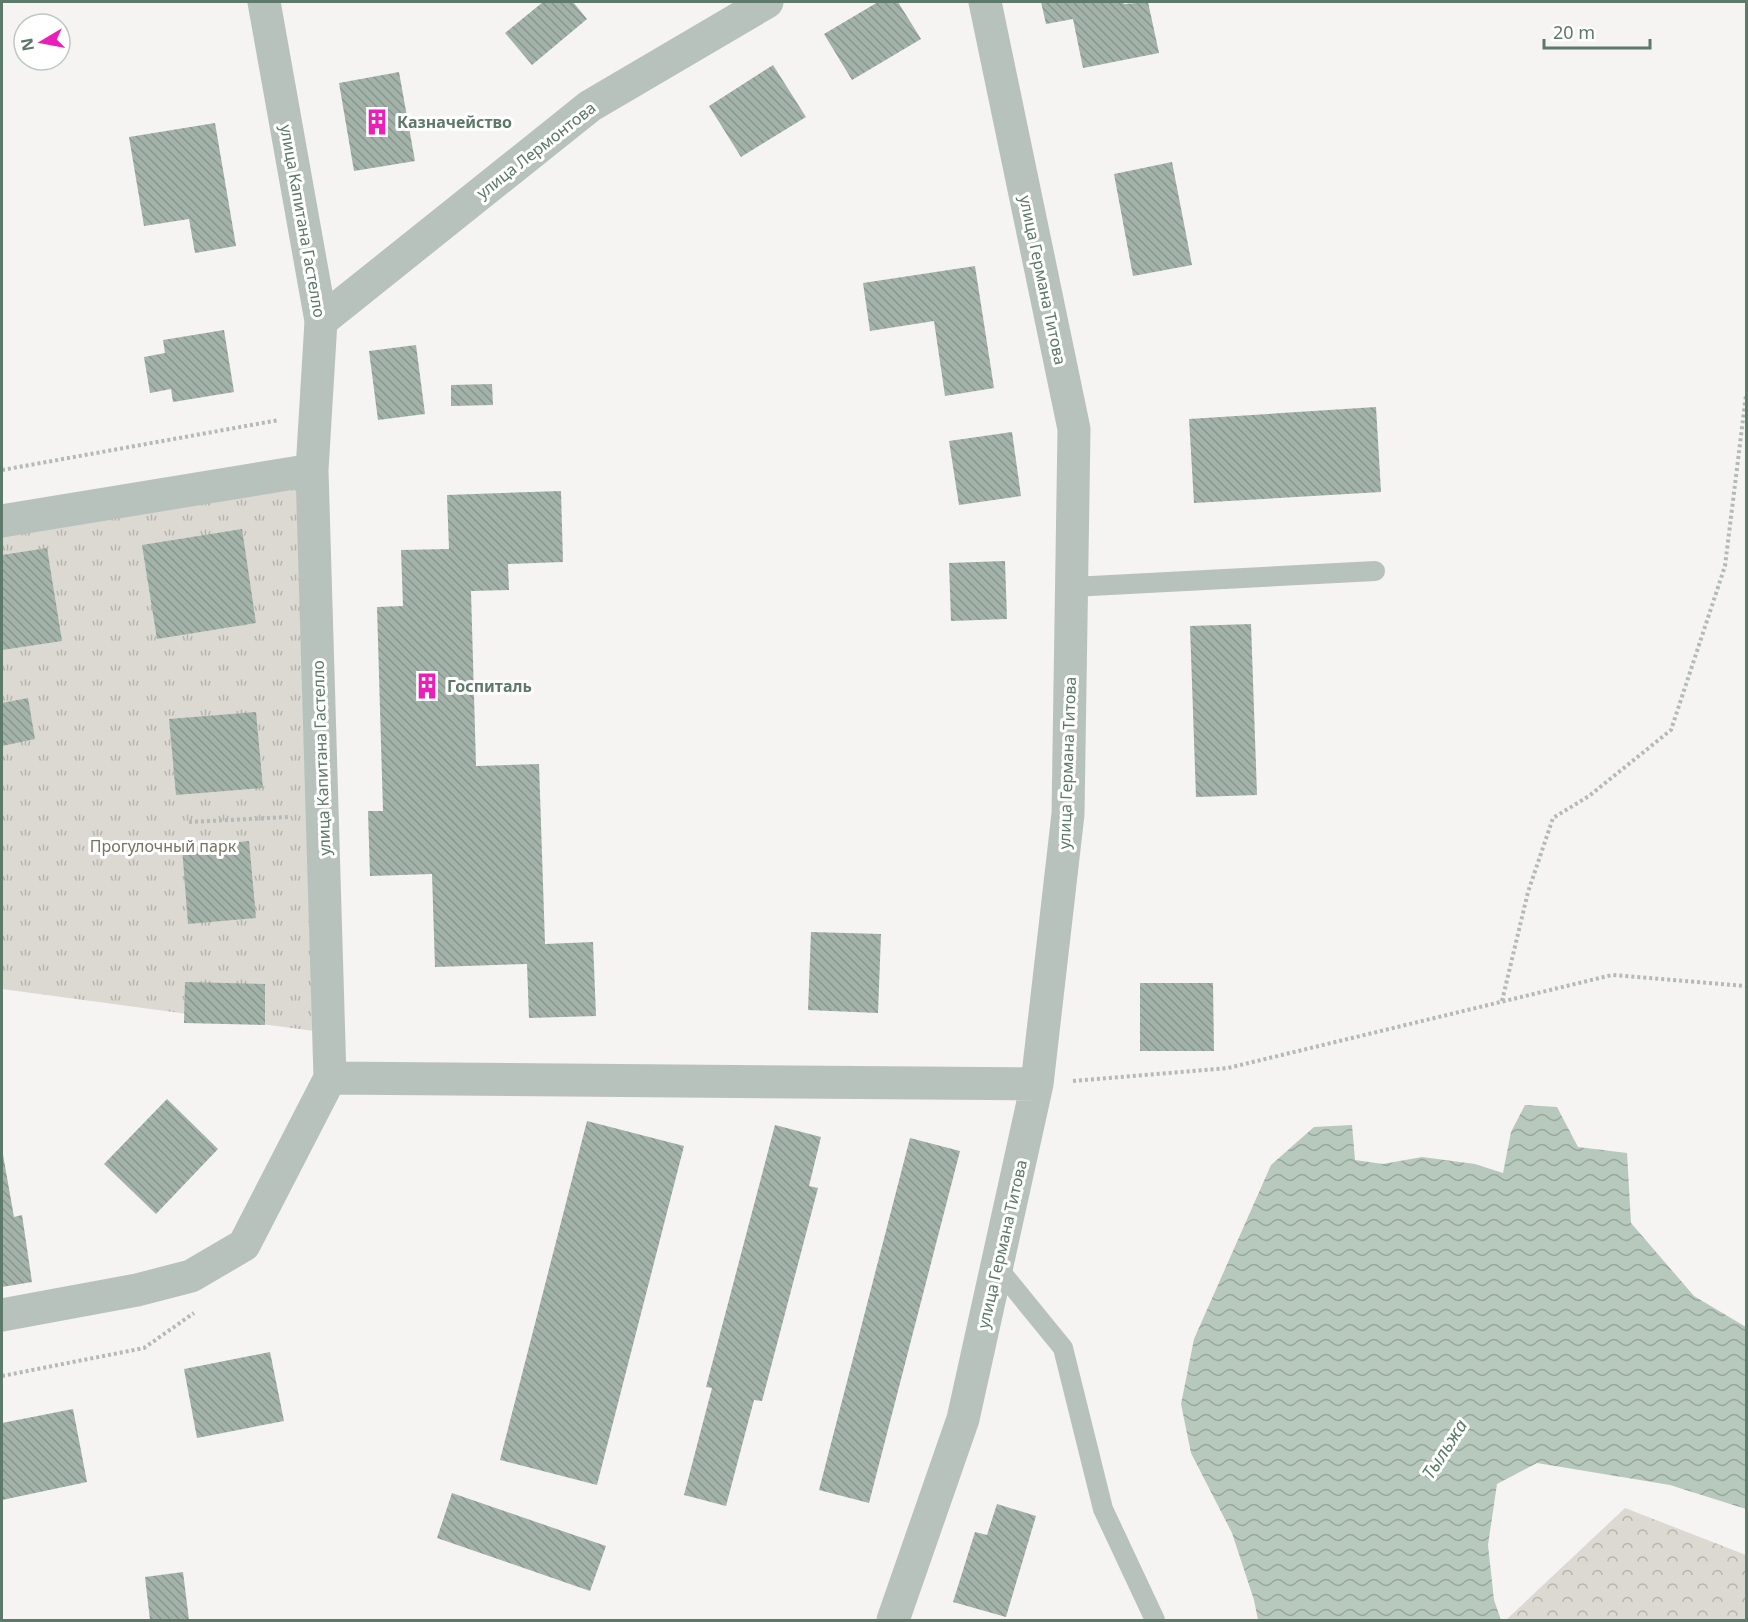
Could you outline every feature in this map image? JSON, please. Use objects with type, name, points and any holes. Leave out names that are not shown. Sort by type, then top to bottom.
[{"type":"street","name":"улица Капитана Гастелло","points":[[2,1315],[137,1290],[191,1276],[244,1245],[330,1078],[312,470],[321,321],[264,2]]},
{"type":"street","name":"улица Лермонтова","points":[[321,321],[590,106],[767,2]]},
{"type":"street","name":"улица Германа Титова","points":[[893,1620],[963,1419],[1037,1084],[1068,814],[1074,429],[985,2]]},
{"type":"street","points":[[2,521],[312,470]]},
{"type":"street","points":[[330,1078],[1037,1084]]},
{"type":"lane","points":[[1072,587],[1375,571]]},
{"type":"lane","points":[[997,1267],[1063,1348],[1103,1509],[1155,1620]]},
{"type":"path","points":[[1502,1001],[1528,892],[1553,818],[1589,796],[1671,730],[1725,566],[1746,395]]},
{"type":"path","points":[[2,470],[316,413]]},
{"type":"path","points":[[189,822],[322,815]]},
{"type":"path","points":[[1037,1084],[1228,1068],[1612,975],[1746,986]]},
{"type":"green space","name":"Прогулочный парк","points":[[312,470],[329,1033],[2,989],[2,521]]},
{"type":"green space","points":[[1625,1508],[1746,1555],[1746,1620],[1506,1620]]},
{"type":"water","name":"Тыльжа","points":[[1525,1105],[1557,1107],[1578,1147],[1627,1153],[1631,1223],[1694,1296],[1746,1327],[1746,1509],[1670,1485],[1537,1463],[1497,1484],[1488,1545],[1494,1600],[1501,1620],[1258,1620],[1254,1600],[1232,1533],[1191,1453],[1181,1404],[1194,1339],[1271,1165],[1314,1127],[1352,1125],[1355,1160],[1383,1164],[1422,1157],[1475,1164],[1503,1173],[1511,1132]]},
{"type":"building","points":[[543,2],[573,2],[587,19],[532,65],[505,33]]},
{"type":"building","points":[[878,2],[898,2],[921,39],[852,80],[824,34]]},
{"type":"building","points":[[1041,2],[1123,2],[1124,4],[1148,2],[1159,53],[1083,68],[1073,19],[1046,24]]},
{"type":"building","points":[[773,65],[806,117],[741,157],[709,106]]},
{"type":"building","name":"Казначейство","points":[[399,72],[415,161],[354,171],[339,83]]},
{"type":"building","points":[[215,123],[236,246],[195,253],[189,219],[144,226],[129,137]]},
{"type":"building","points":[[1172,162],[1192,265],[1133,276],[1114,174]]},
{"type":"building","points":[[975,266],[994,388],[945,396],[934,321],[870,331],[863,283]]},
{"type":"building","points":[[224,330],[234,392],[173,402],[171,389],[150,393],[144,357],[165,353],[163,340]]},
{"type":"building","points":[[416,345],[425,414],[378,420],[369,351]]},
{"type":"building","points":[[492,384],[493,405],[451,406],[451,385]]},
{"type":"building","points":[[1376,407],[1381,492],[1194,503],[1189,419]]},
{"type":"building","points":[[1012,432],[1021,496],[959,505],[949,441]]},
{"type":"building","name":"Госпиталь","points":[[561,491],[563,562],[508,564],[509,590],[471,591],[476,766],[539,764],[545,944],[593,942],[596,1016],[529,1018],[527,964],[435,967],[432,874],[370,876],[368,811],[383,811],[377,607],[403,606],[401,550],[449,549],[447,495]]},
{"type":"building","points":[[242,529],[256,623],[157,639],[142,545]]},
{"type":"building","points":[[47,548],[62,641],[2,650],[2,555]]},
{"type":"building","points":[[1005,561],[1007,619],[951,621],[949,563]]},
{"type":"building","points":[[1251,624],[1257,795],[1196,797],[1190,626]]},
{"type":"building","points":[[28,698],[35,739],[2,746],[2,703]]},
{"type":"building","points":[[256,712],[263,788],[176,795],[169,719]]},
{"type":"building","points":[[249,841],[256,918],[188,924],[182,848]]},
{"type":"building","points":[[811,932],[881,934],[878,1013],[808,1010]]},
{"type":"building","points":[[185,982],[265,984],[265,1025],[184,1023]]},
{"type":"building","points":[[1140,983],[1213,983],[1214,1051],[1140,1051]]},
{"type":"building","points":[[167,1099],[218,1149],[156,1214],[104,1164]]},
{"type":"building","points":[[587,1121],[684,1146],[597,1485],[500,1460]]},
{"type":"building","points":[[775,1125],[821,1137],[809,1186],[818,1188],[762,1401],[754,1400],[726,1506],[684,1495],[712,1388],[706,1387]]},
{"type":"building","points":[[910,1138],[960,1151],[869,1503],[819,1490]]},
{"type":"building","points":[[2,1149],[14,1217],[22,1215],[32,1282],[2,1287]]},
{"type":"building","points":[[270,1352],[284,1421],[197,1438],[184,1369]]},
{"type":"building","points":[[73,1409],[87,1482],[2,1500],[2,1423]]},
{"type":"building","points":[[452,1493],[606,1546],[590,1591],[437,1538]]},
{"type":"building","points":[[997,1504],[1036,1516],[1006,1617],[953,1602],[975,1532],[987,1535]]},
{"type":"building","points":[[183,1572],[189,1620],[150,1620],[145,1577]]},
{"type":"place","name":"Казначейство","points":[[377,122]]},
{"type":"place","name":"Госпиталь","points":[[427,686]]}]
